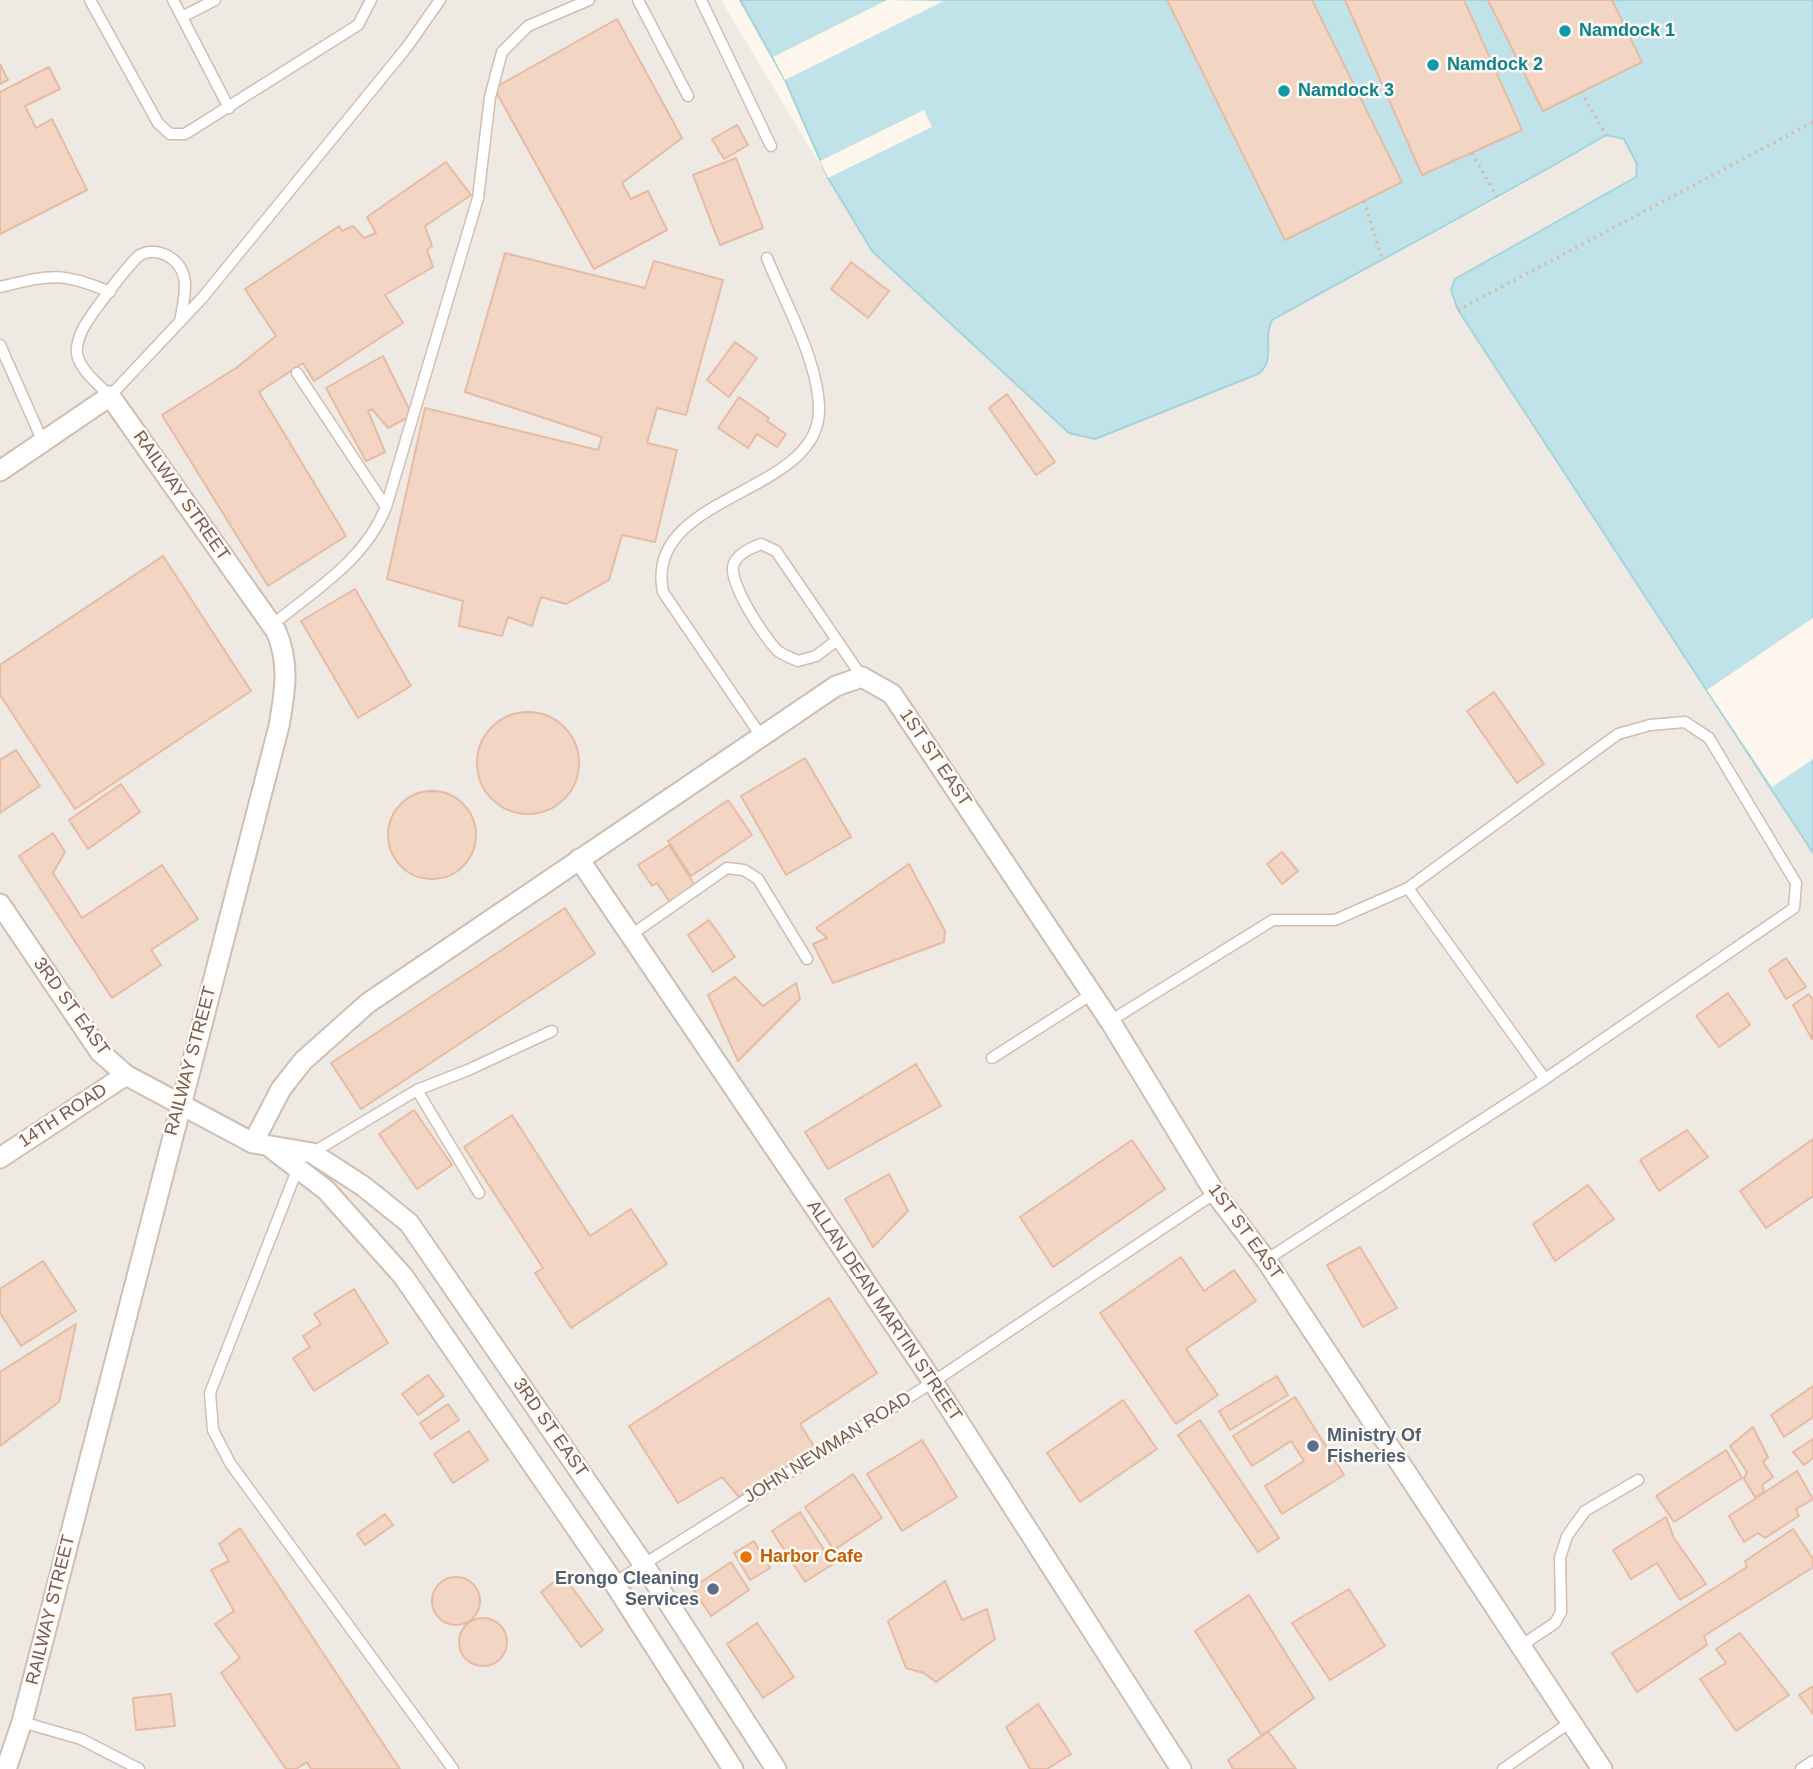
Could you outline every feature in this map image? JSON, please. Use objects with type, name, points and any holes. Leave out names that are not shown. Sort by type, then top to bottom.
[{"type":"street","points":[[0,471],[110,396]]},
{"type":"street","name":"RAILWAY STREET","points":[[6,1769],[22,1722],[279,726],[285,692],[286,655],[272,625],[110,396]]},
{"type":"street","points":[[262,1146],[281,1089],[303,1061],[368,1003],[836,686],[862,677]]},
{"type":"street","name":"1ST ST EAST","points":[[862,677],[892,694],[1110,1021],[1215,1193],[1266,1260],[1602,1769]]},
{"type":"street","name":"ALLAN DEAN MARTIN STREET","points":[[579,859],[933,1382],[1181,1769]]},
{"type":"street","name":"3RD ST EAST","points":[[0,904],[100,1052],[126,1075],[262,1146],[297,1170],[333,1198],[403,1276],[614,1583],[733,1769]]},
{"type":"street","name":"14TH ROAD","points":[[0,1158],[126,1075]]},
{"type":"street","name":"3RD ST EAST","points":[[262,1146],[312,1153],[363,1186],[409,1223],[644,1565],[776,1769]]},
{"type":"lane","points":[[90,0],[158,123],[170,134],[185,134],[358,25],[371,0]]},
{"type":"lane","points":[[173,0],[229,108]]},
{"type":"lane","points":[[182,17],[215,0]]},
{"type":"lane","points":[[180,322],[183,270],[168,257],[153,251],[139,256],[110,292],[81,331],[76,351],[81,364],[110,396],[180,322],[203,297],[407,47],[440,0]]},
{"type":"lane","points":[[272,625],[363,550],[376,532],[386,507],[478,198],[490,97],[502,52],[528,26],[589,0]]},
{"type":"lane","points":[[638,0],[688,96]]},
{"type":"lane","points":[[701,0],[771,146]]},
{"type":"lane","points":[[761,736],[663,592],[660,575],[671,545],[703,513],[794,460],[811,437],[819,412],[815,375],[767,258]]},
{"type":"lane","points":[[0,288],[50,275],[76,277],[110,292]]},
{"type":"lane","points":[[0,345],[43,442]]},
{"type":"lane","points":[[297,373],[386,507]]},
{"type":"lane","points":[[837,640],[816,656],[798,661],[778,651],[736,589],[732,574],[734,563],[746,551],[761,544],[776,551],[837,640],[862,677]]},
{"type":"lane","points":[[1110,1021],[1273,920],[1335,920],[1408,888],[1618,734],[1650,725],[1685,722],[1709,738],[1796,883],[1794,908],[1545,1079],[1266,1260]]},
{"type":"lane","points":[[631,935],[727,868],[744,870],[758,879],[807,959]]},
{"type":"lane","points":[[1408,888],[1545,1079]]},
{"type":"lane","points":[[992,1058],[1092,994]]},
{"type":"lane","points":[[312,1153],[417,1090],[479,1066],[552,1031]]},
{"type":"lane","points":[[417,1090],[479,1193]]},
{"type":"lane","points":[[297,1170],[210,1393],[213,1430],[230,1463],[453,1769]]},
{"type":"lane","name":"JOHN NEWMAN ROAD","points":[[614,1583],[933,1382],[1215,1193]]},
{"type":"lane","points":[[1522,1645],[1555,1623],[1561,1612],[1560,1558],[1567,1536],[1585,1511],[1638,1480]]},
{"type":"lane","points":[[1503,1769],[1572,1721]]},
{"type":"lane","points":[[22,1722],[81,1739],[139,1769]]},
{"type":"lane","points":[[1801,1769],[1813,1761]]},
{"type":"path","points":[[1581,92],[1606,135]]},
{"type":"path","points":[[1458,310],[1813,122]]},
{"type":"path","points":[[1472,153],[1498,199]]},
{"type":"path","points":[[1364,201],[1382,258]]},
{"type":"shaded area","points":[[0,0],[721,0],[872,251],[1069,433],[1094,439],[1258,374],[1270,357],[1268,328],[1272,320],[1382,258],[1498,199],[1606,135],[1624,139],[1637,164],[1637,177],[1453,298],[1813,853],[1813,1769],[0,1769]]},
{"type":"water","points":[[740,0],[1813,0],[1813,853],[1458,310],[1451,290],[1455,279],[1636,177],[1637,164],[1624,139],[1606,135],[1272,320],[1268,335],[1267,362],[1258,374],[1095,439],[1069,433],[872,251],[828,178],[785,80]]},
{"type":"pier","points":[[887,0],[944,1],[785,80],[773,57]]},
{"type":"pier","points":[[924,110],[932,127],[828,178],[820,161]]},
{"type":"pier","points":[[1813,618],[1813,759],[1772,787],[1707,690]]},
{"type":"building","name":"Namdock 3","points":[[1167,0],[1312,0],[1402,182],[1285,240]]},
{"type":"building","name":"Namdock 2","points":[[1345,0],[1464,0],[1522,130],[1422,175]]},
{"type":"building","name":"Namdock 1","points":[[1488,0],[1612,0],[1642,62],[1543,111]]},
{"type":"building","points":[[617,19],[682,138],[622,183],[631,199],[648,191],[667,230],[594,269],[494,88]]},
{"type":"building","points":[[0,64],[8,80],[0,84]]},
{"type":"building","points":[[49,67],[60,89],[25,106],[36,128],[52,119],[87,190],[0,234],[0,92]]},
{"type":"building","points":[[737,125],[748,145],[724,159],[712,139]]},
{"type":"building","points":[[736,158],[763,228],[720,245],[693,175]]},
{"type":"building","points":[[446,162],[471,195],[425,226],[432,246],[427,250],[433,267],[385,295],[403,323],[314,381],[303,363],[259,392],[346,536],[268,586],[162,415],[236,368],[276,336],[245,289],[339,226],[342,231],[353,226],[364,238],[376,233],[367,217]]},
{"type":"building","points":[[505,253],[645,288],[654,261],[723,280],[686,415],[657,408],[647,443],[677,450],[655,542],[622,535],[609,580],[566,604],[541,597],[532,626],[508,617],[502,636],[459,626],[463,601],[387,579],[425,408],[598,450],[602,437],[465,392]]},
{"type":"building","points":[[851,262],[889,291],[868,318],[831,289]]},
{"type":"building","points":[[735,342],[757,358],[729,397],[707,380]]},
{"type":"building","points":[[383,356],[412,415],[388,428],[372,409],[368,411],[385,452],[366,461],[326,388]]},
{"type":"building","points":[[1007,394],[1055,462],[1036,475],[989,408]]},
{"type":"building","points":[[739,397],[786,434],[777,447],[757,434],[748,448],[718,428]]},
{"type":"building","points":[[163,556],[251,691],[75,809],[0,695],[0,665]]},
{"type":"building","points":[[355,589],[411,686],[358,718],[301,621]]},
{"type":"building","points":[[1494,692],[1544,764],[1517,783],[1467,711]]},
{"type":"building","points":[[528,712],[557,720],[571,734],[579,763],[571,792],[557,806],[528,814],[499,806],[485,792],[477,763],[485,734],[499,720]]},
{"type":"building","points":[[16,750],[40,786],[0,813],[0,760]]},
{"type":"building","points":[[805,758],[851,837],[786,875],[741,796]]},
{"type":"building","points":[[121,784],[140,812],[88,849],[69,820]]},
{"type":"building","points":[[432,791],[449,795],[463,804],[472,818],[476,835],[472,852],[463,866],[449,875],[432,879],[415,875],[401,866],[392,852],[388,835],[392,818],[401,804],[415,795]]},
{"type":"building","points":[[728,800],[752,835],[691,876],[668,841]]},
{"type":"building","points":[[53,833],[65,852],[53,873],[82,918],[162,865],[198,919],[151,950],[161,965],[112,998],[19,856]]},
{"type":"building","points":[[669,845],[696,887],[671,904],[657,883],[652,886],[638,865]]},
{"type":"building","points":[[1282,852],[1298,871],[1282,884],[1267,864]]},
{"type":"building","points":[[909,864],[945,931],[944,942],[833,983],[813,944],[827,938],[816,928]]},
{"type":"building","points":[[565,908],[595,954],[361,1109],[331,1063]]},
{"type":"building","points":[[709,920],[735,957],[713,972],[688,935]]},
{"type":"building","points":[[1786,958],[1806,987],[1786,999],[1769,970]]},
{"type":"building","points":[[735,977],[763,1006],[796,983],[800,999],[738,1061],[708,995]]},
{"type":"building","points":[[1728,993],[1750,1025],[1719,1047],[1696,1016]]},
{"type":"building","points":[[1809,994],[1813,1001],[1812,1039],[1793,1005]]},
{"type":"building","points":[[916,1064],[941,1106],[828,1169],[805,1132]]},
{"type":"building","points":[[414,1110],[452,1165],[417,1189],[379,1134]]},
{"type":"building","points":[[512,1115],[590,1236],[631,1209],[667,1264],[571,1328],[535,1273],[543,1268],[464,1147]]},
{"type":"building","points":[[1687,1130],[1708,1157],[1659,1191],[1640,1160]]},
{"type":"building","points":[[1813,1139],[1813,1196],[1766,1228],[1740,1191]]},
{"type":"building","points":[[1132,1140],[1165,1189],[1053,1267],[1020,1217]]},
{"type":"building","points":[[889,1174],[908,1211],[873,1247],[845,1199]]},
{"type":"building","points":[[1588,1185],[1614,1219],[1555,1261],[1533,1224]]},
{"type":"building","points":[[1360,1247],[1397,1308],[1363,1327],[1327,1265]]},
{"type":"building","points":[[1181,1257],[1204,1291],[1234,1270],[1256,1301],[1186,1349],[1218,1395],[1176,1424],[1100,1313]]},
{"type":"building","points":[[43,1261],[76,1311],[21,1346],[0,1313],[0,1289]]},
{"type":"building","points":[[354,1289],[388,1343],[314,1391],[293,1358],[310,1347],[303,1336],[321,1324],[314,1314]]},
{"type":"building","points":[[829,1298],[877,1373],[800,1424],[815,1448],[739,1497],[722,1477],[678,1503],[629,1426]]},
{"type":"building","points":[[76,1324],[59,1402],[0,1446],[0,1372]]},
{"type":"building","points":[[428,1375],[444,1396],[418,1415],[402,1394]]},
{"type":"building","points":[[1277,1376],[1288,1395],[1230,1430],[1219,1411]]},
{"type":"building","points":[[1813,1386],[1813,1417],[1784,1437],[1771,1415]]},
{"type":"building","points":[[1295,1397],[1344,1475],[1282,1514],[1265,1486],[1304,1461],[1291,1441],[1252,1466],[1233,1436]]},
{"type":"building","points":[[1123,1400],[1157,1449],[1080,1502],[1047,1453]]},
{"type":"building","points":[[448,1404],[459,1420],[431,1439],[420,1423]]},
{"type":"building","points":[[1200,1420],[1279,1538],[1258,1552],[1178,1435]]},
{"type":"building","points":[[1753,1427],[1768,1457],[1763,1462],[1773,1477],[1762,1485],[1764,1492],[1755,1497],[1744,1479],[1747,1472],[1730,1446]]},
{"type":"building","points":[[469,1431],[488,1460],[453,1483],[434,1454]]},
{"type":"building","points":[[1813,1439],[1813,1458],[1804,1465],[1793,1452]]},
{"type":"building","points":[[922,1440],[957,1497],[902,1531],[867,1474]]},
{"type":"building","points":[[1726,1450],[1742,1478],[1674,1522],[1656,1496]]},
{"type":"building","points":[[1797,1471],[1813,1499],[1796,1509],[1799,1516],[1765,1538],[1758,1533],[1744,1542],[1729,1516]]},
{"type":"building","points":[[853,1474],[882,1518],[834,1550],[805,1507]]},
{"type":"building","points":[[800,1512],[833,1564],[805,1582],[772,1531]]},
{"type":"building","points":[[385,1514],[393,1525],[365,1545],[357,1534]]},
{"type":"building","points":[[1666,1517],[1674,1538],[1706,1584],[1680,1600],[1657,1563],[1631,1579],[1613,1550]]},
{"type":"building","points":[[240,1528],[400,1769],[311,1769],[307,1762],[296,1769],[286,1769],[221,1673],[240,1658],[215,1624],[234,1611],[211,1570],[229,1561],[219,1544]]},
{"type":"building","points":[[1793,1529],[1813,1559],[1813,1567],[1704,1636],[1707,1645],[1637,1692],[1612,1653],[1747,1567],[1745,1561]]},
{"type":"building","points":[[754,1541],[770,1568],[750,1580],[734,1553]]},
{"type":"building","points":[[731,1562],[749,1590],[711,1616],[692,1588]]},
{"type":"building","points":[[563,1575],[603,1630],[581,1647],[541,1592]]},
{"type":"building","points":[[456,1577],[473,1584],[480,1601],[473,1618],[456,1625],[439,1618],[432,1601],[439,1584]]},
{"type":"building","points":[[945,1581],[962,1620],[987,1609],[995,1639],[936,1682],[924,1673],[906,1668],[888,1621]]},
{"type":"building","points":[[1349,1589],[1385,1646],[1330,1680],[1292,1623]]},
{"type":"building","points":[[1249,1595],[1314,1698],[1262,1736],[1195,1631]]},
{"type":"building","points":[[483,1618],[500,1625],[507,1642],[500,1659],[483,1666],[466,1659],[459,1642],[466,1625]]},
{"type":"building","points":[[757,1623],[794,1677],[763,1698],[727,1644]]},
{"type":"building","points":[[1740,1633],[1789,1695],[1736,1731],[1700,1679],[1726,1663],[1716,1649]]},
{"type":"building","points":[[1813,1686],[1813,1714],[1799,1695]]},
{"type":"building","points":[[171,1694],[175,1726],[136,1730],[133,1698]]},
{"type":"building","points":[[1038,1704],[1071,1754],[1047,1769],[1030,1769],[1006,1727]]},
{"type":"building","points":[[1268,1731],[1296,1769],[1233,1769],[1228,1760]]},
{"type":"place","name":"Namdock 1","points":[[1565,31]]},
{"type":"place","name":"Namdock 2","points":[[1433,65]]},
{"type":"place","name":"Namdock 3","points":[[1284,91]]},
{"type":"place","name":"Ministry Of Fisheries","points":[[1313,1446]]},
{"type":"place","name":"Harbor Cafe","points":[[746,1557]]},
{"type":"place","name":"Erongo Cleaning Services","points":[[713,1589]]}]
